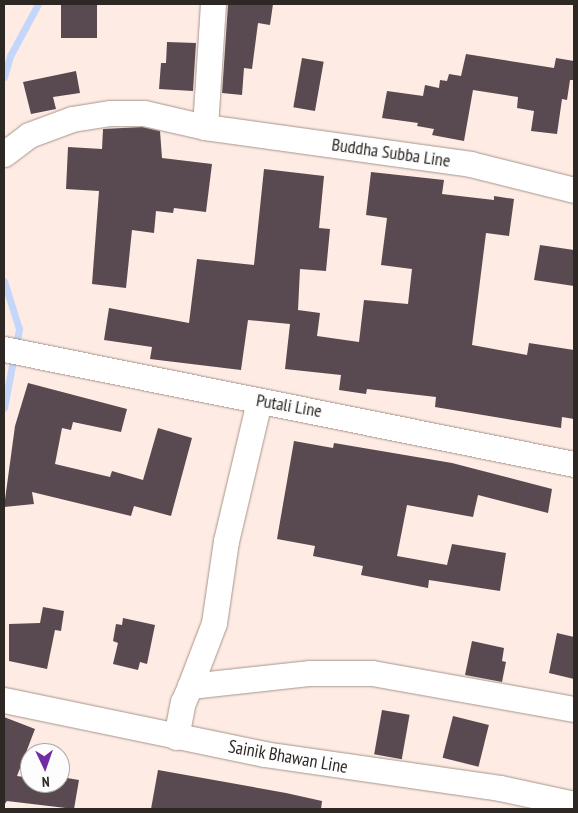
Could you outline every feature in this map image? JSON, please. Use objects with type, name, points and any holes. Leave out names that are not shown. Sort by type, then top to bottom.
[{"type":"street","points":[[205,127],[213,4]]},
{"type":"street","name":"Buddha Subba Line","points":[[4,154],[29,135],[72,119],[111,113],[144,113],[205,127],[470,164],[574,190]]},
{"type":"street","name":"Putali Line","points":[[4,349],[574,464]]},
{"type":"street","points":[[176,736],[183,702],[214,623],[226,541],[259,401]]},
{"type":"street","points":[[190,686],[310,673],[372,673],[574,708]]},
{"type":"street","name":"Sainik Bhawan Line","points":[[4,700],[176,736],[360,770],[500,788],[574,804]]},
{"type":"building","points":[[61,4],[97,4],[97,38],[61,38]]},
{"type":"building","points":[[228,4],[273,4],[270,25],[258,23],[252,69],[244,68],[242,95],[222,93]]},
{"type":"building","points":[[167,42],[196,43],[193,91],[159,89],[161,63],[166,63]]},
{"type":"building","points":[[466,54],[554,68],[556,58],[574,61],[574,80],[570,80],[567,100],[562,99],[557,134],[531,131],[534,111],[517,108],[518,97],[473,90],[464,141],[432,135],[434,129],[417,126],[418,123],[382,118],[387,91],[423,96],[425,85],[439,88],[440,80],[447,81],[449,74],[461,76]]},
{"type":"building","points":[[302,58],[324,62],[315,111],[293,107]]},
{"type":"building","points":[[76,71],[80,93],[53,97],[56,109],[31,114],[23,82]]},
{"type":"building","points":[[142,127],[160,131],[162,158],[212,164],[206,212],[174,208],[173,213],[156,211],[154,233],[132,230],[126,288],[92,284],[99,191],[66,189],[68,147],[102,149],[103,129]]},
{"type":"building","points":[[264,169],[324,176],[319,228],[330,229],[326,271],[300,269],[298,310],[320,313],[317,336],[359,342],[364,300],[408,304],[412,269],[381,265],[387,218],[366,215],[371,172],[444,180],[442,194],[494,200],[494,196],[514,199],[509,236],[486,233],[472,345],[527,355],[529,343],[574,350],[574,419],[562,417],[561,428],[435,407],[436,397],[367,389],[366,394],[339,390],[341,375],[285,369],[290,324],[248,320],[241,370],[150,359],[152,347],[104,340],[109,308],[189,323],[197,259],[254,265]]},
{"type":"building","points":[[540,245],[574,250],[574,286],[534,280]]},
{"type":"building","points":[[28,383],[127,409],[121,432],[73,422],[71,430],[62,428],[55,464],[110,477],[112,471],[143,480],[158,428],[192,438],[171,516],[134,506],[131,516],[32,492],[34,504],[4,507],[15,426]]},
{"type":"building","points":[[294,441],[333,448],[334,443],[452,463],[552,489],[548,513],[478,495],[473,517],[407,505],[397,556],[447,565],[452,544],[506,553],[500,591],[429,580],[428,588],[361,575],[363,566],[313,556],[315,546],[277,539]]},
{"type":"building","points":[[43,607],[64,611],[61,631],[55,630],[47,669],[9,661],[9,624],[40,623]]},
{"type":"building","points":[[123,618],[155,625],[147,664],[140,662],[138,670],[113,664],[118,643],[113,641],[116,624],[122,625]]},
{"type":"building","points":[[557,633],[574,637],[574,679],[549,673]]},
{"type":"building","points":[[472,641],[504,648],[502,661],[506,662],[502,682],[465,675]]},
{"type":"building","points":[[382,710],[410,715],[402,759],[374,754]]},
{"type":"building","points":[[453,716],[489,725],[478,767],[443,758]]},
{"type":"building","points":[[4,717],[35,729],[30,743],[20,743],[20,768],[17,776],[20,776],[20,793],[70,793],[70,778],[79,780],[74,809],[7,801],[4,805]]},
{"type":"building","points":[[158,770],[322,801],[321,809],[151,809]]},
{"type":"waterway","points":[[4,77],[10,56],[38,4]]},
{"type":"waterway","points":[[4,281],[19,329],[4,408]]}]
